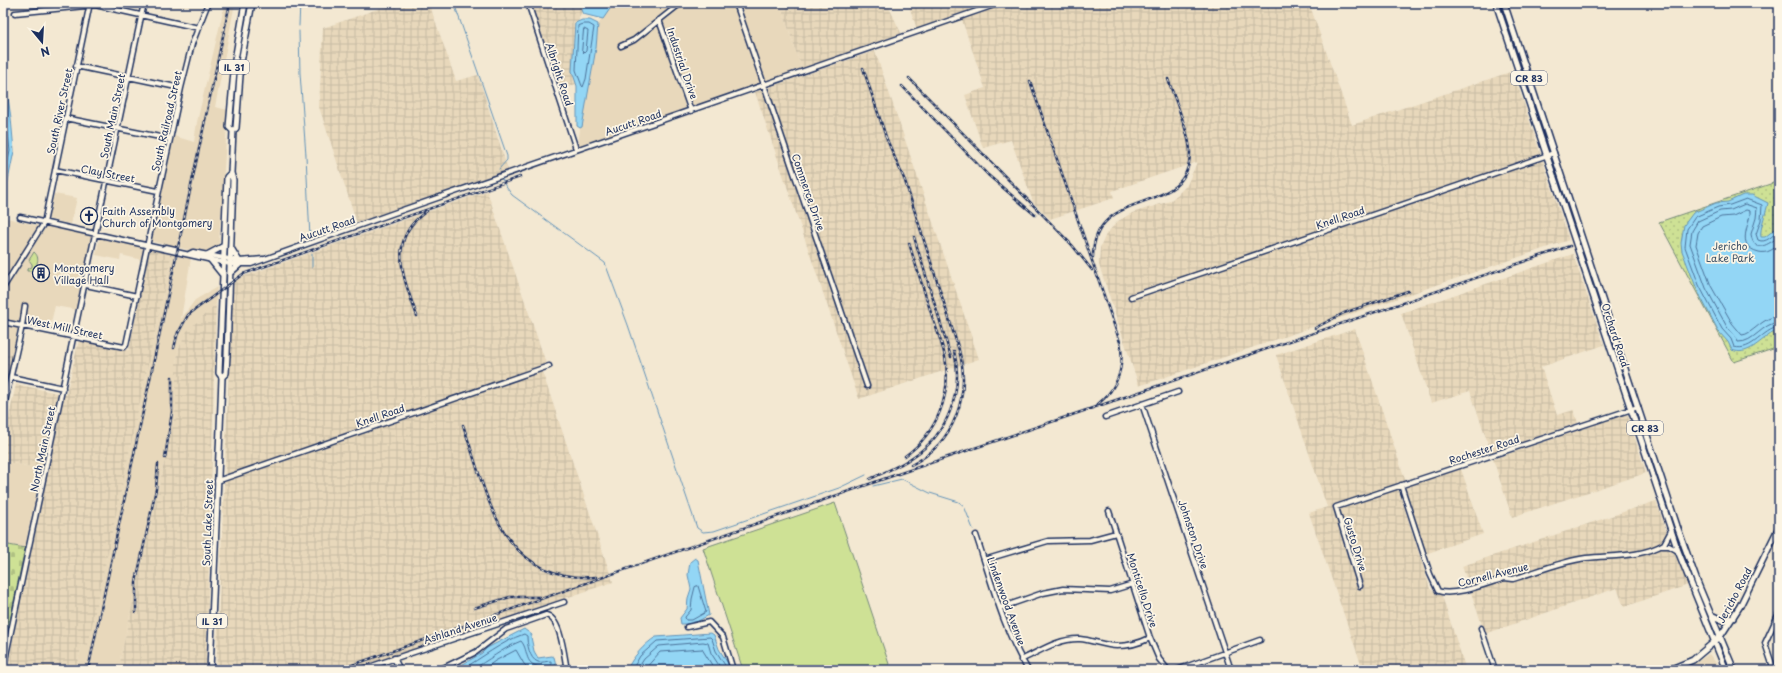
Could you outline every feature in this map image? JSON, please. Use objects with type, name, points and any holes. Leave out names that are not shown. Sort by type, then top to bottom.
[{"type":"main road","name":"South Lake Street","points":[[233,131],[229,127],[235,60],[245,3]]},
{"type":"main road","name":"South Lake Street","points":[[222,377],[226,374],[233,180],[231,173],[233,131],[236,128],[242,51],[252,3]]},
{"type":"main road","name":"Orchard Road","points":[[1496,3],[1671,531],[1726,670]]},
{"type":"main road","name":"Orchard Road","points":[[1504,3],[1677,526],[1734,670]]},
{"type":"main road","name":"South Lake Street","points":[[210,670],[222,377],[219,373],[222,274],[227,177],[231,173]]},
{"type":"main road","points":[[222,274],[208,257],[224,246]]},
{"type":"main road","points":[[230,273],[239,263],[231,247]]},
{"type":"main road","name":"Jericho Road","points":[[1669,670],[1685,667],[1720,637],[1733,618],[1779,527]]},
{"type":"main road","points":[[1711,615],[1722,620],[1733,618]]},
{"type":"street","name":"South Main Street","points":[[97,233],[144,3]]},
{"type":"street","name":"South Railroad Street","points":[[124,347],[127,343],[138,296],[158,191],[181,88],[192,44],[208,3]]},
{"type":"street","name":"Albright Road","points":[[528,3],[576,149]]},
{"type":"street","points":[[621,46],[634,40],[681,3]]},
{"type":"street","name":"Commerce Drive","points":[[736,3],[867,386]]},
{"type":"street","name":"Aucutt Road","points":[[20,217],[164,248],[166,246],[192,256],[208,257],[239,263],[264,259],[576,149],[1000,3]]},
{"type":"street","points":[[15,13],[90,4],[199,28]]},
{"type":"street","name":"South River Street","points":[[44,223],[90,4]]},
{"type":"street","name":"Industrial Drive","points":[[659,20],[691,110]]},
{"type":"street","points":[[76,66],[181,88]]},
{"type":"street","points":[[65,118],[170,139]]},
{"type":"street","name":"Knell Road","points":[[1131,297],[1554,153]]},
{"type":"street","name":"Clay Street","points":[[55,170],[158,191]]},
{"type":"street","points":[[3,288],[44,223]]},
{"type":"street","name":"North Main Street","points":[[3,669],[97,233]]},
{"type":"street","points":[[86,285],[138,296]]},
{"type":"street","points":[[3,411],[25,306]]},
{"type":"street","name":"West Mill Street","points":[[3,322],[124,347]]},
{"type":"street","name":"Knell Road","points":[[217,481],[549,366]]},
{"type":"street","points":[[11,377],[63,388]]},
{"type":"street","points":[[1105,416],[1178,392]]},
{"type":"street","name":"Johnston Drive","points":[[1142,404],[1231,670]]},
{"type":"street","name":"Rochester Road","points":[[1336,507],[1638,407]]},
{"type":"street","name":"Cornell Avenue","points":[[1401,485],[1430,574],[1438,591],[1443,593],[1453,592],[1505,578],[1513,579],[1579,559],[1624,556],[1661,546]]},
{"type":"street","name":"Gusto Drive","points":[[1336,507],[1360,586]]},
{"type":"street","name":"Monticello Drive","points":[[1109,511],[1150,638],[1159,659],[1168,670]]},
{"type":"street","points":[[1661,546],[1667,542],[1671,531]]},
{"type":"street","points":[[984,560],[1048,541],[1090,540],[1116,532]]},
{"type":"street","name":"Lindenwood Avenue","points":[[976,535],[1000,608],[1021,660],[1028,670]]},
{"type":"street","points":[[1661,546],[1669,546],[1678,551]]},
{"type":"street","points":[[1000,608],[1043,593],[1063,589],[1110,591],[1133,584]]},
{"type":"street","name":"Ashland Avenue","points":[[360,670],[564,602]]},
{"type":"street","points":[[1774,670],[1765,643],[1779,613]]},
{"type":"street","points":[[439,670],[476,652],[506,628],[546,615],[551,616],[557,625],[567,670]]},
{"type":"street","points":[[688,627],[708,622],[723,637],[734,670]]},
{"type":"street","points":[[1481,628],[1495,670]]},
{"type":"street","points":[[1021,660],[1051,645],[1064,641],[1080,639],[1117,646],[1136,644],[1150,638]]},
{"type":"street","points":[[1177,670],[1260,640]]},
{"type":"street","points":[[394,658],[400,670]]},
{"type":"shaded area","points":[[225,3],[235,3],[215,107],[228,110],[219,243],[217,248],[209,252],[198,252],[150,241],[174,136],[194,142],[197,122]]},
{"type":"shaded area","points":[[395,3],[429,3],[456,81],[478,75],[508,170],[357,223],[319,107],[323,28]]},
{"type":"shaded area","points":[[530,3],[587,3],[579,17],[573,66],[576,84],[559,91]]},
{"type":"shaded area","points":[[611,3],[780,3],[802,70],[578,147],[585,86],[597,27]]},
{"type":"shaded area","points":[[780,3],[887,3],[902,35],[802,70]]},
{"type":"shaded area","points":[[908,3],[1309,3],[1352,125],[1513,71],[1569,240],[1139,386],[1099,265],[1100,248],[1106,234],[1118,221],[1132,213],[1170,201],[1187,185],[1197,162],[1112,191],[1114,198],[1050,219],[1033,202],[1011,140],[983,148],[965,95],[985,88],[962,20],[919,35]]},
{"type":"shaded area","points":[[875,51],[979,359],[859,399],[755,92]]},
{"type":"shaded area","points":[[487,191],[546,363],[547,369],[542,371],[613,582],[354,670],[216,670],[233,280]]},
{"type":"shaded area","points":[[54,194],[77,198],[71,224],[48,219]]},
{"type":"shaded area","points":[[3,217],[39,226],[3,284]]},
{"type":"shaded area","points":[[46,227],[91,235],[92,237],[77,310],[55,306],[49,331],[3,321],[3,291]]},
{"type":"shaded area","points":[[101,238],[143,247],[145,250],[142,260],[121,255],[120,260],[96,255],[99,240]]},
{"type":"shaded area","points":[[151,248],[172,253],[88,645],[82,644],[76,670],[7,670],[41,469],[3,461],[3,444],[16,384],[66,395],[79,340],[129,350],[149,250]]},
{"type":"shaded area","points":[[172,253],[191,258],[181,319],[195,300],[217,287],[216,304],[188,331],[179,348],[176,363],[176,407],[121,655],[119,670],[76,670],[82,643],[88,644]]},
{"type":"shaded area","points":[[1573,254],[1604,345],[1541,367],[1557,415],[1574,410],[1578,423],[1491,452],[1470,391],[1431,403],[1401,313]]},
{"type":"shaded area","points":[[216,304],[206,670],[119,670],[121,655],[176,407],[176,363],[179,348],[187,331]]},
{"type":"shaded area","points":[[3,323],[20,326],[15,353],[3,351]]},
{"type":"shaded area","points":[[1355,329],[1406,482],[1397,485],[1430,589],[1442,596],[1466,670],[1363,670],[1309,513],[1327,507],[1276,355]]},
{"type":"shaded area","points":[[3,351],[15,353],[3,406]]},
{"type":"shaded area","points":[[1627,414],[1646,473],[1512,517],[1493,459]]},
{"type":"shaded area","points":[[3,461],[41,469],[25,548],[3,544]]},
{"type":"shaded area","points":[[1460,466],[1483,534],[1425,554],[1402,486]]},
{"type":"shaded area","points":[[1656,501],[1674,553],[1688,585],[1624,607],[1617,588],[1485,634],[1462,566]]},
{"type":"shaded area","points":[[1709,654],[1719,670],[1682,670],[1696,663]]},
{"type":"green space","points":[[241,31],[243,31],[233,117],[237,59]]},
{"type":"green space","name":"Jericho Lake Park","points":[[1779,181],[1779,347],[1734,362],[1659,222]]},
{"type":"green space","points":[[34,252],[38,259],[37,262],[31,271],[27,271],[27,269],[32,267],[29,260]]},
{"type":"green space","points":[[835,503],[891,670],[743,670],[703,548]]},
{"type":"green space","points":[[3,544],[25,548],[3,654]]},
{"type":"water","points":[[586,3],[614,3],[603,19],[583,14],[581,10]]},
{"type":"water","points":[[582,20],[590,20],[598,24],[596,48],[582,127],[580,128],[577,126],[577,86],[572,71],[575,23]]},
{"type":"water","points":[[3,64],[14,151],[3,205]]},
{"type":"water","name":"Jericho Lake Park","points":[[1743,195],[1752,195],[1768,203],[1762,225],[1761,237],[1765,237],[1779,226],[1779,329],[1752,348],[1737,351],[1732,350],[1728,342],[1719,332],[1698,292],[1682,251],[1681,243],[1684,225],[1693,213],[1716,203],[1728,202]]},
{"type":"water","points":[[695,558],[698,560],[709,615],[693,624],[681,624],[680,618],[687,609],[691,589],[688,575],[690,562]]},
{"type":"water","points":[[524,629],[532,635],[531,637],[534,651],[538,658],[554,657],[556,665],[553,670],[453,670],[482,653],[487,648]]},
{"type":"water","points":[[711,633],[714,635],[719,649],[732,670],[627,670],[639,652],[647,643],[656,637]]},
{"type":"waterway","points":[[299,26],[300,3]]},
{"type":"waterway","points":[[454,3],[507,156],[507,160],[499,169]]},
{"type":"waterway","points":[[299,31],[300,73],[310,238]]},
{"type":"waterway","points":[[504,184],[512,195],[605,263],[628,325],[697,528],[703,532],[714,531],[839,488],[866,475]]},
{"type":"waterway","points":[[312,254],[312,268]]},
{"type":"waterway","points":[[873,486],[902,479],[930,493],[959,502],[964,506],[973,529]]},
{"type":"railway","points":[[88,670],[230,3]]},
{"type":"railway","points":[[863,68],[887,140]]},
{"type":"railway","points":[[909,78],[1072,245],[1092,270]]},
{"type":"railway","points":[[1093,257],[1097,234],[1108,219],[1124,209],[1159,195],[1175,186],[1186,173],[1190,152],[1189,144],[1185,126],[1168,79]]},
{"type":"railway","points":[[1030,81],[1120,342],[1121,368],[1111,391],[1098,404]]},
{"type":"railway","points":[[902,86],[988,175],[1035,215]]},
{"type":"railway","points":[[885,135],[905,181],[959,350],[962,367],[963,384],[961,400],[949,431],[939,444],[926,456],[911,465]]},
{"type":"railway","points":[[176,337],[188,315],[243,274],[520,177]]},
{"type":"railway","points":[[417,316],[403,274],[401,260],[402,247],[406,234],[414,222],[427,211]]},
{"type":"railway","points":[[914,237],[951,357]]},
{"type":"railway","points":[[905,456],[916,447],[934,425],[944,399],[947,371],[942,346],[909,243]]},
{"type":"railway","points":[[338,670],[895,475],[1570,246]]},
{"type":"railway","points":[[1315,328],[1344,313],[1408,291]]},
{"type":"railway","points":[[174,348],[178,332]]},
{"type":"railway","points":[[870,479],[909,460],[926,447],[936,436],[944,423],[955,396],[957,366],[954,351]]},
{"type":"railway","points":[[165,458],[172,412],[172,377]]},
{"type":"railway","points":[[463,425],[491,506],[503,530],[518,550],[538,566],[564,575],[596,577]]},
{"type":"railway","points":[[136,612],[136,582],[156,489],[158,464]]},
{"type":"railway","points":[[474,608],[510,597],[539,597]]},
{"type":"place","name":"Faith Assembly Church of Montgomery","points":[[89,216]]},
{"type":"place","name":"Montgomery Village Hall","points":[[41,273]]}]
